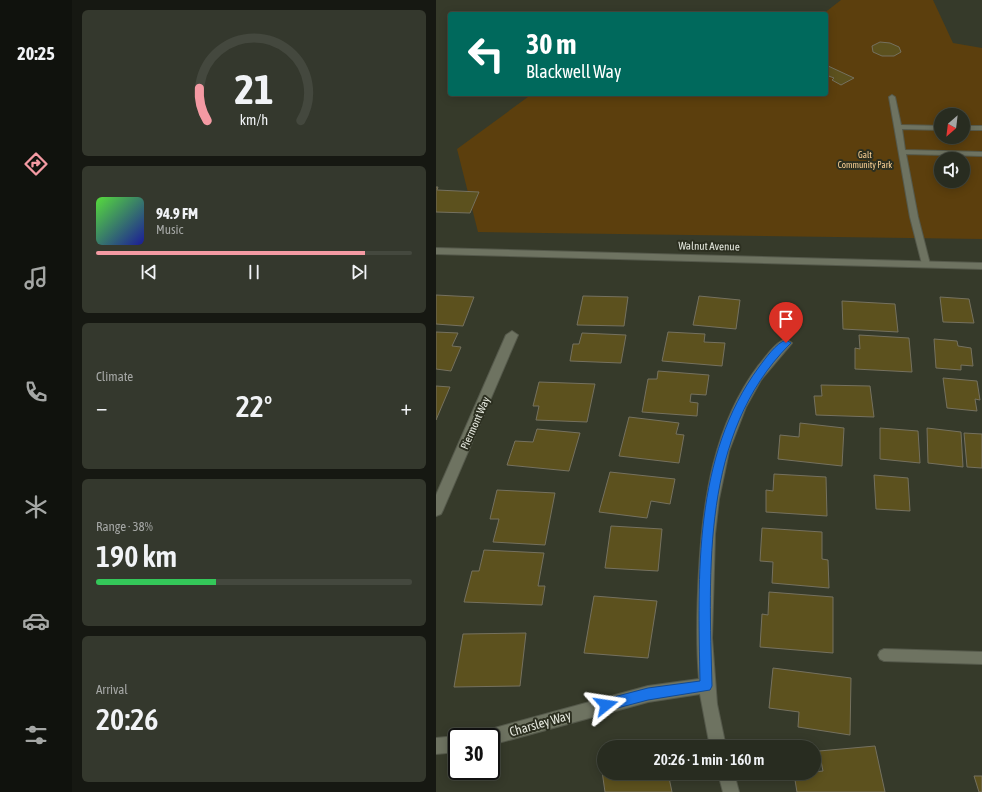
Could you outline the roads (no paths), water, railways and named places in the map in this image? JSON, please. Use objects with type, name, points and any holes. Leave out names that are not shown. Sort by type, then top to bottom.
[{"type":"street","name":"Walnut Avenue","points":[[436,252],[982,266]]},
{"type":"street","name":"Piermont Way","points":[[436,510],[512,335]]},
{"type":"street","points":[[717,740],[706,686],[704,602],[710,512],[720,460],[735,416],[756,378],[769,360],[786,343]]},
{"type":"street","name":"Charsley Way","points":[[500,735],[648,694],[706,686]]},
{"type":"street","points":[[436,746],[448,745]]},
{"type":"street","points":[[728,780],[731,792]]},
{"type":"lane","points":[[892,97],[914,216],[926,264]]},
{"type":"lane","points":[[897,127],[934,128]]},
{"type":"lane","points":[[970,128],[982,128]]},
{"type":"lane","points":[[902,152],[982,154]]},
{"type":"lane","points":[[884,655],[982,658]]},
{"type":"park label","name":"Galt Community Park","points":[[865,160]]}]
